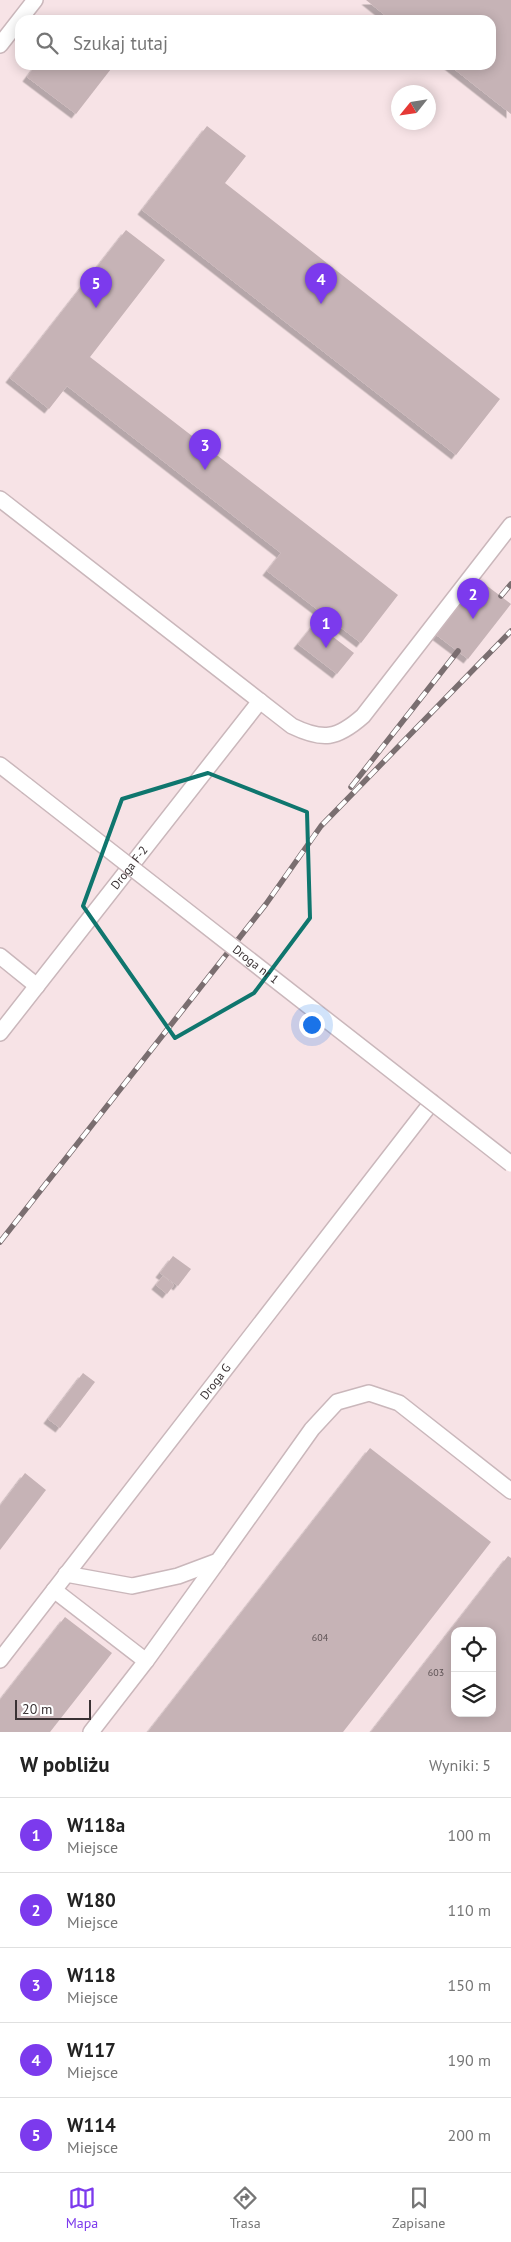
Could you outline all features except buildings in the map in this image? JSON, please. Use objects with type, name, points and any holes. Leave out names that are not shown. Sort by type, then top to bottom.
[{"type":"lane","points":[[23,15],[35,0]]},
{"type":"lane","points":[[0,45],[15,26]]},
{"type":"lane","points":[[0,499],[292,726],[312,736],[328,736],[348,729],[363,716],[511,525]]},
{"type":"lane","name":"Droga F-2","points":[[0,1034],[260,701]]},
{"type":"lane","name":"Droga nr 1","points":[[0,765],[511,1164]]},
{"type":"lane","points":[[0,956],[37,986]]},
{"type":"lane","name":"Droga G","points":[[0,1660],[432,1102]]},
{"type":"lane","points":[[90,1732],[146,1661],[312,1429],[337,1402],[369,1393],[399,1403],[511,1491]]},
{"type":"lane","points":[[66,1574],[132,1586],[178,1576],[218,1560]]},
{"type":"lane","points":[[54,1590],[146,1661]]},
{"type":"highlighted area","points":[[208,773],[307,812],[310,918],[254,993],[175,1038],[83,906],[122,799]]},
{"type":"railway","points":[[501,596],[511,584]]},
{"type":"railway","points":[[0,1242],[266,904],[321,826],[511,631]]},
{"type":"railway","points":[[351,787],[458,651]]},
{"type":"place","name":"W117","points":[[321,304]]},
{"type":"place","name":"W114","points":[[96,308]]},
{"type":"place","name":"W118","points":[[205,470]]},
{"type":"place","name":"W180","points":[[473,619]]},
{"type":"place","name":"W118a","points":[[326,648]]}]
